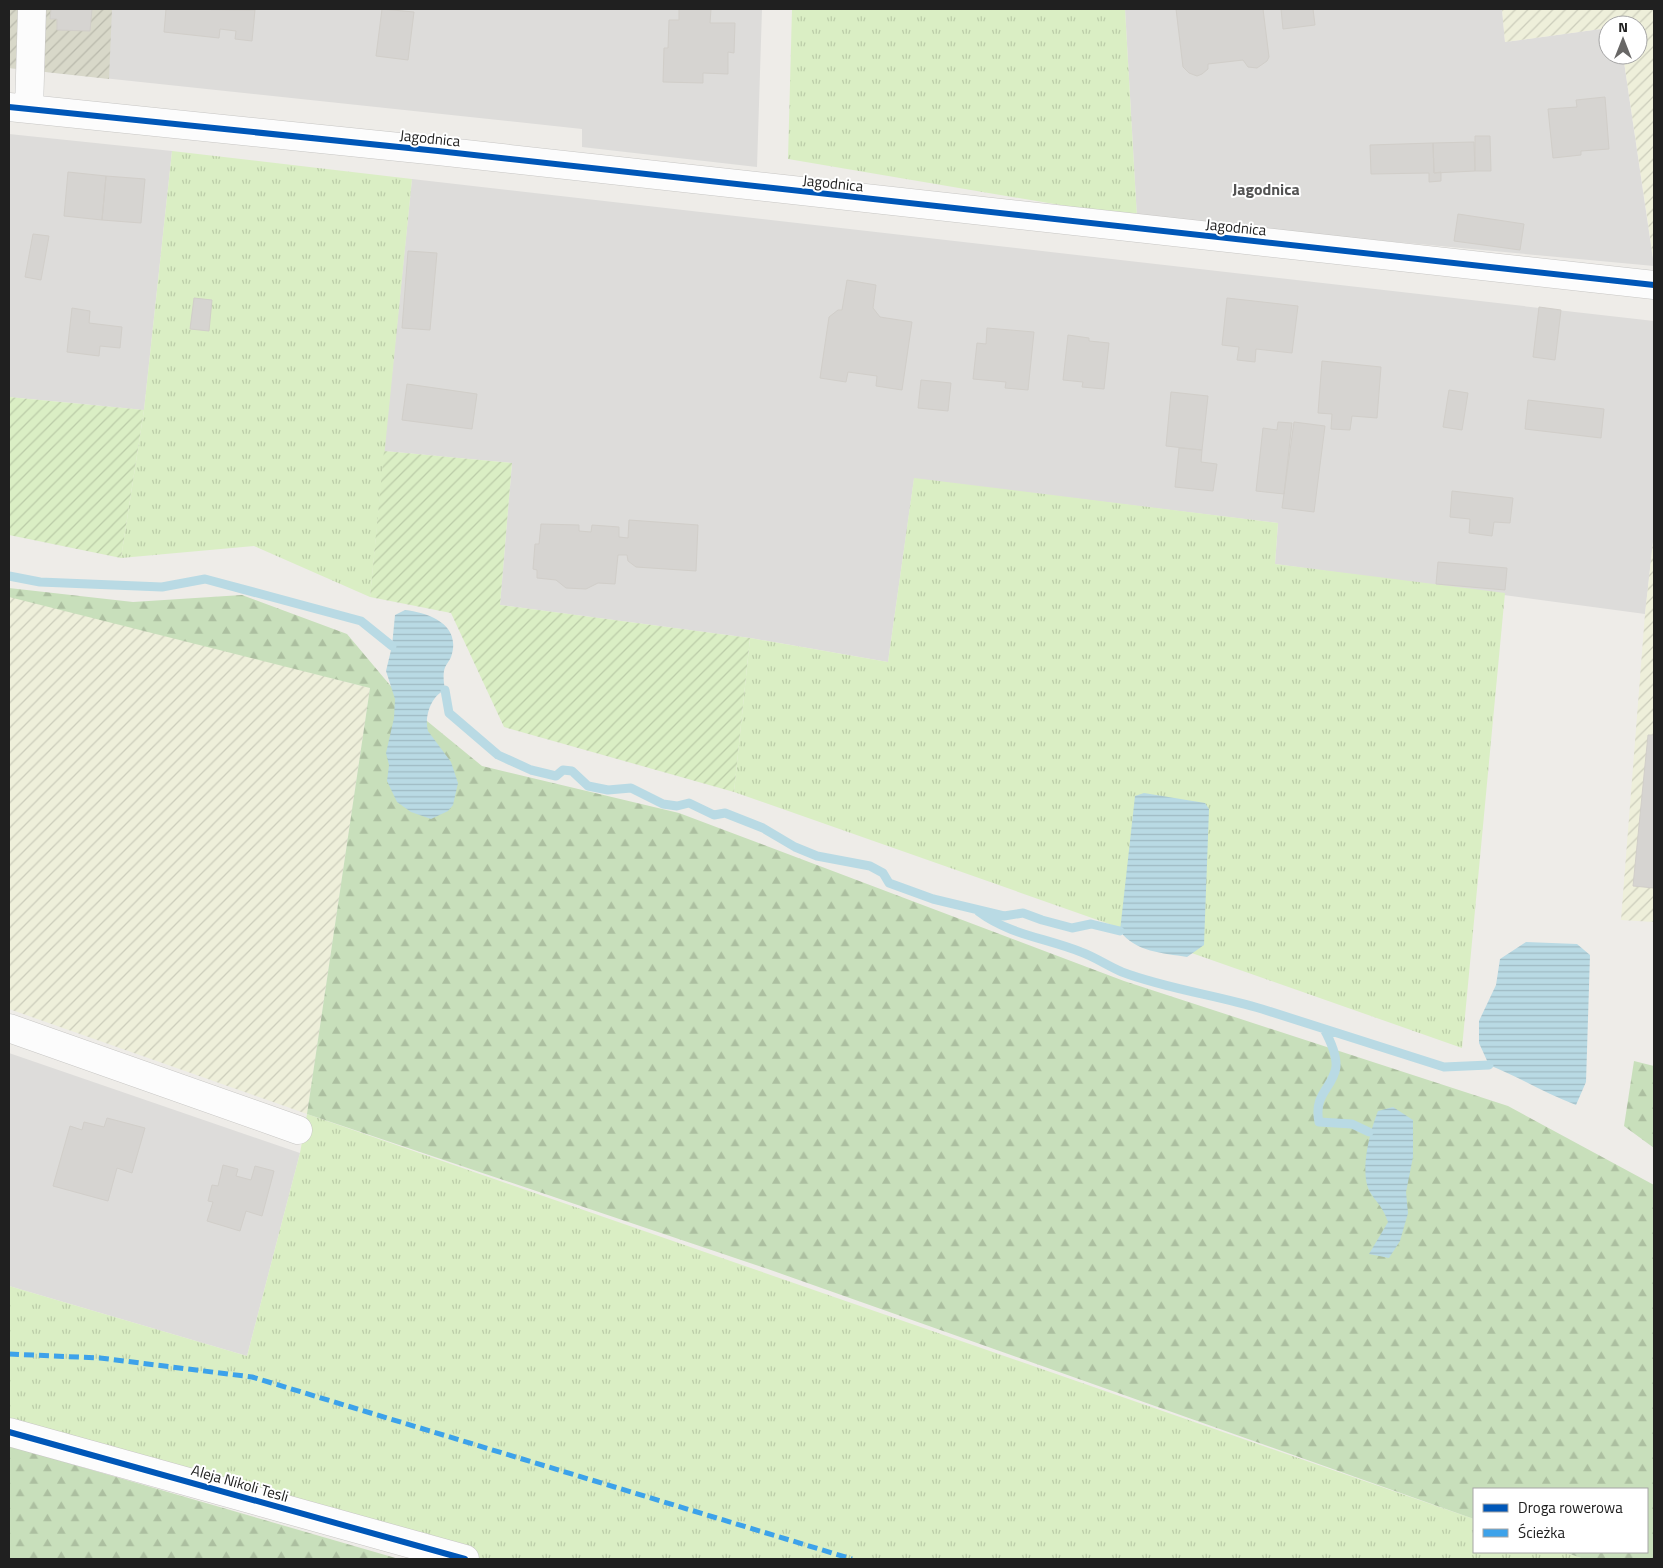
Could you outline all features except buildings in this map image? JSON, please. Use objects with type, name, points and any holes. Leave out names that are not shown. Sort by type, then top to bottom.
[{"type":"street","points":[[19,108],[32,9]]},
{"type":"street","name":"Jagodnica","points":[[19,108],[447,152],[1654,286]]},
{"type":"street","points":[[9,1028],[298,1130]]},
{"type":"street","name":"Aleja Nikoli Tesli","points":[[9,1432],[465,1559]]},
{"type":"shaded area","points":[[9,9],[762,9],[757,167],[582,147],[582,129],[9,68]]},
{"type":"shaded area","points":[[9,9],[112,9],[109,79],[9,68]]},
{"type":"shaded area","points":[[1125,9],[1502,9],[1505,42],[1598,29],[1598,65],[1624,65],[1654,266],[1137,218]]},
{"type":"shaded area","points":[[9,134],[172,151],[144,410],[9,397]]},
{"type":"shaded area","points":[[412,179],[1654,321],[1654,533],[1645,614],[1275,564],[1278,523],[914,479],[888,662],[750,638],[500,605],[512,463],[384,451]]},
{"type":"shaded area","points":[[9,1053],[300,1153],[247,1356],[9,1286]]},
{"type":"green space","points":[[792,9],[1125,9],[1137,218],[788,159]]},
{"type":"green space","points":[[1502,9],[1654,9],[1654,264],[1624,65],[1648,65],[1648,15],[1598,15],[1598,29],[1505,42]]},
{"type":"green space","points":[[172,151],[412,179],[370,597],[254,546],[121,558],[144,410]]},
{"type":"green space","points":[[9,397],[144,410],[121,558],[9,535]]},
{"type":"green space","points":[[384,451],[512,463],[500,605],[750,638],[734,792],[504,727],[451,613],[370,597]]},
{"type":"green space","points":[[914,478],[1278,523],[1275,564],[1505,593],[1462,1048],[734,792],[750,638],[888,662]]},
{"type":"green space","points":[[1654,533],[1654,922],[1621,920],[1645,614]]},
{"type":"green space","points":[[9,588],[133,602],[242,595],[347,634],[405,703],[482,766],[679,813],[1124,981],[1508,1106],[1654,1185],[1654,1559],[1584,1559],[1567,1553],[1648,1553],[1648,1488],[1473,1488],[1473,1519],[765,1268],[307,1114],[370,688],[9,597]]},
{"type":"green space","points":[[9,595],[370,688],[307,1114],[9,1009]]},
{"type":"green space","points":[[1634,1061],[1654,1066],[1654,1148],[1624,1126]]},
{"type":"green space","points":[[307,1114],[1473,1519],[1473,1553],[1567,1553],[1584,1559],[454,1559],[9,1426],[9,1286],[247,1356],[300,1153]]},
{"type":"green space","points":[[9,1446],[399,1559],[9,1559]]},
{"type":"water","points":[[405,610],[424,614],[442,623],[452,637],[451,657],[444,671],[445,690],[432,702],[428,713],[427,725],[428,731],[451,762],[458,783],[453,805],[448,811],[431,819],[411,812],[397,802],[387,781],[389,765],[386,753],[394,718],[395,699],[386,671],[392,646],[395,615]]},
{"type":"water","points":[[1144,793],[1205,803],[1209,809],[1204,945],[1187,957],[1159,953],[1141,947],[1126,938],[1120,931],[1135,796]]},
{"type":"water","points":[[1526,942],[1577,944],[1590,955],[1586,1082],[1576,1105],[1489,1065],[1479,1043],[1479,1021],[1496,985],[1500,959]]},
{"type":"water","points":[[1393,1107],[1413,1120],[1413,1157],[1406,1192],[1408,1213],[1400,1241],[1389,1258],[1369,1254],[1388,1222],[1382,1208],[1370,1192],[1365,1174],[1369,1140],[1378,1111]]},
{"type":"waterway","points":[[9,576],[40,582],[162,587],[205,579],[361,621],[392,646]]},
{"type":"waterway","points":[[445,690],[449,713],[498,755],[531,770],[556,776],[563,770],[572,771],[588,786],[608,790],[631,788],[663,804],[677,806],[689,803],[714,815],[725,813],[763,828],[795,847],[817,856],[870,866],[883,873],[889,883],[933,899],[1004,916],[1023,913],[1072,928],[1091,924],[1120,931]]},
{"type":"waterway","points":[[979,912],[1003,926],[1068,947],[1139,978],[1262,1009],[1444,1067],[1489,1065]]},
{"type":"waterway","points":[[1324,1029],[1331,1042],[1336,1067],[1331,1081],[1321,1098],[1318,1112],[1319,1122],[1352,1124],[1369,1132]]},
{"type":"marked path","points":[[9,1354],[100,1358],[252,1377],[852,1559]]},
{"type":"cycle path","points":[[9,107],[438,151],[1654,285]]},
{"type":"cycle path","points":[[9,1432],[465,1559]]},
{"type":"district","name":"Jagodnica","points":[[1266,189]]}]
